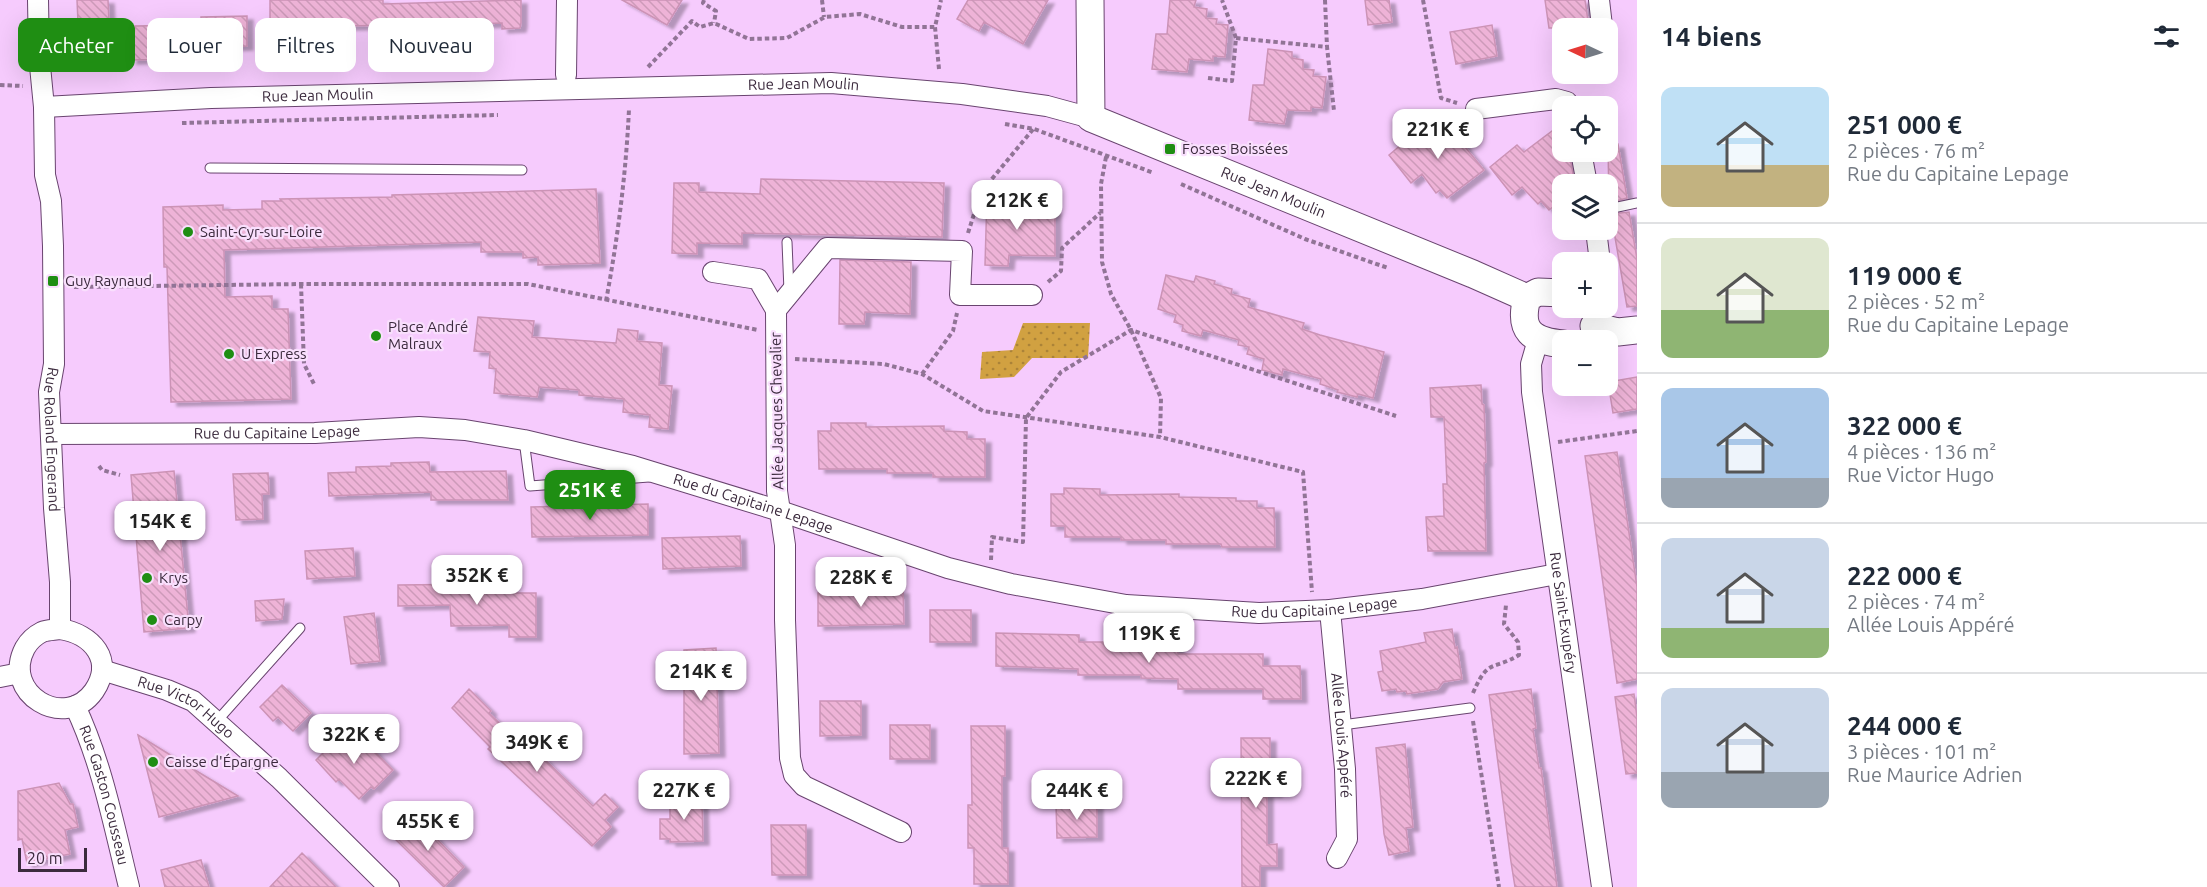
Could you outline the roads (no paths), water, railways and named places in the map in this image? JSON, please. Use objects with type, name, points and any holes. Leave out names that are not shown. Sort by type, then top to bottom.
[{"type":"street","name":"Rue Roland Engerand","points":[[38,0],[45,175],[51,201],[54,364],[49,392],[60,582],[60,629]]},
{"type":"street","points":[[567,0],[567,75]]},
{"type":"street","points":[[1090,0],[1091,118]]},
{"type":"street","points":[[1599,0],[1601,18]]},
{"type":"street","name":"Rue Jean Moulin","points":[[44,107],[211,98],[831,83],[962,94],[1047,106],[1091,118],[1527,298]]},
{"type":"street","points":[[1476,109],[1552,100]]},
{"type":"street","name":"Allée Jacques Chevalier","points":[[776,310],[827,248],[962,251],[960,295],[1032,295]]},
{"type":"street","name":"Allée Jacques Chevalier","points":[[713,272],[758,279],[776,310],[777,491],[785,545],[790,758],[794,775],[804,786],[901,832]]},
{"type":"street","points":[[1550,342],[1529,332],[1524,323],[1523,312],[1527,298],[1538,292],[1552,293]]},
{"type":"street","points":[[1589,325],[1618,332],[1637,330]]},
{"type":"street","name":"Rue Saint-Exupéry","points":[[1550,342],[1531,364],[1532,392],[1602,887]]},
{"type":"street","name":"Rue du Capitaine Lepage","points":[[51,434],[315,433],[419,427],[465,430],[524,440],[633,466],[780,511],[948,568],[989,579],[1126,605],[1259,613],[1322,610],[1375,606],[1557,574]]},
{"type":"street","name":"Allée Louis Appéré","points":[[1322,610],[1342,725],[1346,769],[1347,839],[1337,858]]},
{"type":"street","points":[[60,629],[73,631],[85,636],[93,644],[100,654],[102,670],[99,684],[89,698],[75,706],[60,709],[46,706],[34,699],[24,687],[20,673],[21,656],[29,640],[42,632],[60,629]]},
{"type":"street","name":"Rue Victor Hugo","points":[[102,670],[193,700],[389,887]]},
{"type":"street","points":[[0,677],[20,673]]},
{"type":"street","name":"Rue Gaston Cousseau","points":[[75,706],[88,733],[101,775],[129,887]]},
{"type":"lane","points":[[210,168],[522,170]]},
{"type":"lane","points":[[1618,207],[1637,203]]},
{"type":"lane","points":[[787,242],[789,294]]},
{"type":"lane","points":[[524,440],[530,486],[665,476]]},
{"type":"lane","points":[[217,721],[300,628]]},
{"type":"lane","points":[[1342,725],[1470,708]]},
{"type":"place","name":"Fosses Boissées","points":[[1170,149]]},
{"type":"place","name":"Saint-Cyr-sur-Loire","points":[[188,232]]},
{"type":"place","name":"Guy Raynaud","points":[[53,281]]},
{"type":"place","name":"Place André Malraux","points":[[376,336]]},
{"type":"place","name":"U Express","points":[[229,354]]},
{"type":"place","name":"Krys","points":[[147,578]]},
{"type":"place","name":"Carpy","points":[[152,620]]},
{"type":"place","name":"Caisse d'Épargne","points":[[153,762]]}]
